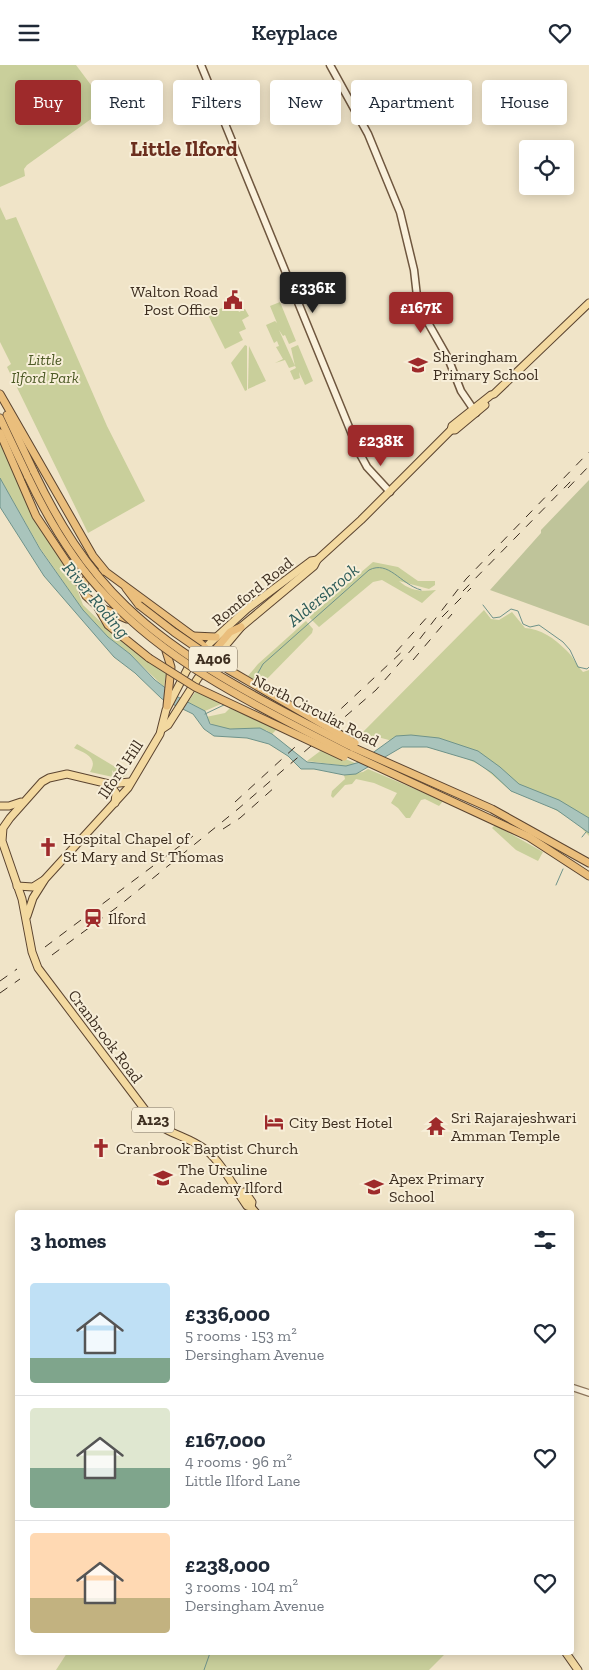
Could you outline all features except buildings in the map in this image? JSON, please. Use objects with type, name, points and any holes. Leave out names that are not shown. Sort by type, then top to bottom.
[{"type":"highway","name":"A406","points":[[0,394],[93,556],[106,572],[212,652]]},
{"type":"highway","name":"North Circular Road","points":[[0,399],[51,524],[79,565],[107,597],[152,638],[203,673],[246,698],[383,771],[444,796],[529,837],[589,876]]},
{"type":"highway","name":"North Circular Road","points":[[0,418],[56,518],[82,556],[108,588],[143,622],[249,692],[352,747],[448,788],[534,830],[589,863]]},
{"type":"highway","name":"A406","points":[[0,433],[36,515],[89,601],[125,617],[166,651],[189,666]]},
{"type":"highway","points":[[83,589],[87,577],[92,573],[106,572]]},
{"type":"highway","name":"A406","points":[[124,586],[139,605],[163,624],[230,669],[387,761]]},
{"type":"highway","name":"A406","points":[[97,606],[104,620],[114,631],[149,658],[195,687],[331,752],[383,771]]},
{"type":"highway","points":[[189,666],[198,669],[230,632],[241,627]]},
{"type":"highway","name":"A406","points":[[193,636],[216,637]]},
{"type":"highway","name":"A406","points":[[166,651],[171,661],[167,706]]},
{"type":"main road","points":[[201,65],[360,454],[366,467],[390,492]]},
{"type":"main road","points":[[330,65],[368,134],[400,212],[414,270],[418,305],[448,358],[461,391],[474,411]]},
{"type":"main road","name":"Romford Road","points":[[241,627],[314,566],[317,560],[390,492],[451,430],[455,430],[474,411],[494,398],[494,394],[589,303]]},
{"type":"main road","name":"Romford Road","points":[[212,652],[216,637],[247,609],[311,561],[317,560]]},
{"type":"main road","name":"Ilford Hill","points":[[27,917],[33,898],[44,879],[128,788],[162,729],[168,725],[212,652]]},
{"type":"main road","name":"Ilford Hill","points":[[162,729],[162,719],[167,706],[189,666]]},
{"type":"main road","points":[[1,840],[3,828],[25,800],[42,782],[49,778],[62,774],[108,784],[130,782]]},
{"type":"main road","points":[[108,784],[116,793],[115,803]]},
{"type":"main road","points":[[0,806],[15,805],[25,800]]},
{"type":"main road","name":"Cranbrook Road","points":[[1,840],[27,917],[32,952],[38,968],[134,1098],[161,1128],[205,1149],[239,1192],[246,1206],[253,1210]]},
{"type":"main road","points":[[17,886],[33,887],[44,879]]},
{"type":"main road","points":[[567,1655],[578,1670]]},
{"type":"street","points":[[574,1388],[589,1393]]},
{"type":"green space","points":[[0,65],[76,65],[91,85],[91,119],[27,165],[24,169],[25,176],[0,187]]},
{"type":"green space","name":"Little Ilford Park","points":[[0,207],[6,220],[16,217],[107,426],[145,501],[88,533],[7,367],[11,364],[0,342]]},
{"type":"green space","points":[[280,302],[296,341],[289,344],[285,335],[283,336],[279,330],[295,366],[289,368],[285,360],[275,363],[283,359],[276,347],[279,346],[277,341],[274,343],[266,325],[275,321],[277,323],[270,306]]},
{"type":"green space","points":[[226,306],[236,306],[239,312],[245,309],[249,316],[242,320],[246,329],[239,332],[243,340],[225,349],[208,315]]},
{"type":"green space","points":[[245,345],[247,346],[247,390],[245,391],[231,363]]},
{"type":"green space","points":[[298,345],[313,381],[305,385],[299,372],[300,378],[294,380],[290,371],[296,368],[291,348]]},
{"type":"green space","points":[[249,346],[266,381],[248,389]]},
{"type":"green space","points":[[0,442],[50,542],[74,581],[83,605],[111,632],[166,674],[164,687],[130,654],[108,637],[83,610],[40,548],[0,478]]},
{"type":"green space","points":[[589,480],[589,626],[490,590],[541,533],[541,530]]},
{"type":"green space","points":[[373,562],[398,567],[418,581],[435,581],[435,585],[429,589],[399,581],[407,587],[421,591],[436,590],[422,603],[382,580],[373,582],[319,627],[309,617]]},
{"type":"green space","points":[[484,610],[491,619],[499,620],[512,612],[525,628],[542,632],[557,642],[568,652],[583,672],[589,670],[589,836],[576,822],[542,802],[511,791],[482,766],[465,758],[427,747],[411,746],[374,736],[357,738]]},
{"type":"green space","points":[[306,621],[313,629],[312,633],[262,684],[248,676],[258,664]]},
{"type":"green space","points":[[196,691],[221,704],[205,711],[188,702]]},
{"type":"green space","points":[[230,708],[277,729],[272,734],[266,730],[224,729],[210,723],[206,717],[225,713]]},
{"type":"green space","points":[[77,744],[127,774],[122,778],[114,777],[115,774],[112,770],[113,777],[90,772],[92,760],[86,754],[74,748]]},
{"type":"green space","points":[[323,749],[357,764],[346,766],[307,761]]},
{"type":"green space","points":[[368,769],[443,801],[439,806],[425,799],[421,800],[410,818],[406,818],[391,803],[397,793],[374,783],[356,779],[352,784],[345,785],[333,798],[331,796],[332,791],[345,779],[344,775],[363,772]]},
{"type":"green space","points":[[495,825],[543,852],[538,861],[516,850],[492,828]]},
{"type":"green space","points":[[66,1655],[444,1655],[429,1670],[56,1670]]},
{"type":"water","points":[[0,478],[40,549],[83,610],[108,637],[130,654],[155,680],[176,696],[205,711],[210,724],[230,729],[260,728],[272,734],[307,762],[346,766],[360,762],[396,736],[411,735],[439,738],[478,751],[519,784],[559,800],[589,818],[589,833],[557,810],[511,791],[492,773],[474,761],[427,747],[402,747],[356,774],[344,775],[314,769],[301,769],[288,756],[269,744],[247,738],[214,736],[204,729],[193,714],[162,699],[135,673],[114,657],[44,576],[0,507]]},
{"type":"waterway","name":"Aldersbrook","points":[[254,680],[263,664],[369,570],[376,568],[389,570],[421,590]]},
{"type":"waterway","name":"Aldersbrook","points":[[483,605],[493,618],[500,617],[511,609],[518,611],[523,624],[530,627],[539,625],[563,642],[570,650],[578,667],[587,669],[589,667]]},
{"type":"waterway","name":"Aldersbrook","points":[[205,714],[226,704]]},
{"type":"waterway","points":[[582,837],[586,832]]},
{"type":"waterway","points":[[556,885],[563,869]]},
{"type":"waterway","points":[[204,1670],[209,1655]]},
{"type":"railway","points":[[52,955],[120,905],[238,809],[376,690],[412,649],[466,579],[589,452]]},
{"type":"railway","points":[[568,488],[589,466]]},
{"type":"railway","points":[[463,591],[572,480]]},
{"type":"railway","points":[[442,617],[471,588]]},
{"type":"railway","points":[[413,660],[452,614]]},
{"type":"railway","points":[[396,652],[429,615]]},
{"type":"railway","points":[[315,733],[405,649]]},
{"type":"railway","points":[[235,802],[318,726]]},
{"type":"railway","points":[[223,829],[240,818],[275,787]]},
{"type":"railway","points":[[45,947],[193,836]]},
{"type":"railway","points":[[0,981],[17,969]]},
{"type":"railway","points":[[0,993],[20,979]]},
{"type":"place","name":"Walton Road Post Office","points":[[233,300]]},
{"type":"place","name":"Sheringham Primary School","points":[[418,365]]},
{"type":"place","name":"Hospital Chapel of St Mary and St Thomas","points":[[48,847]]},
{"type":"place","name":"Ilford","points":[[93,918]]},
{"type":"place","name":"City Best Hotel","points":[[274,1122]]},
{"type":"place","name":"Sri Rajarajeshwari Amman Temple","points":[[436,1126]]},
{"type":"place","name":"Cranbrook Baptist Church","points":[[101,1148]]},
{"type":"place","name":"The Ursuline Academy Ilford","points":[[163,1178]]},
{"type":"place","name":"Apex Primary School","points":[[374,1187]]},
{"type":"district","name":"Little Ilford","points":[[184,149]]},
{"type":"water label","name":"River Roding","points":[[96,600]]}]
